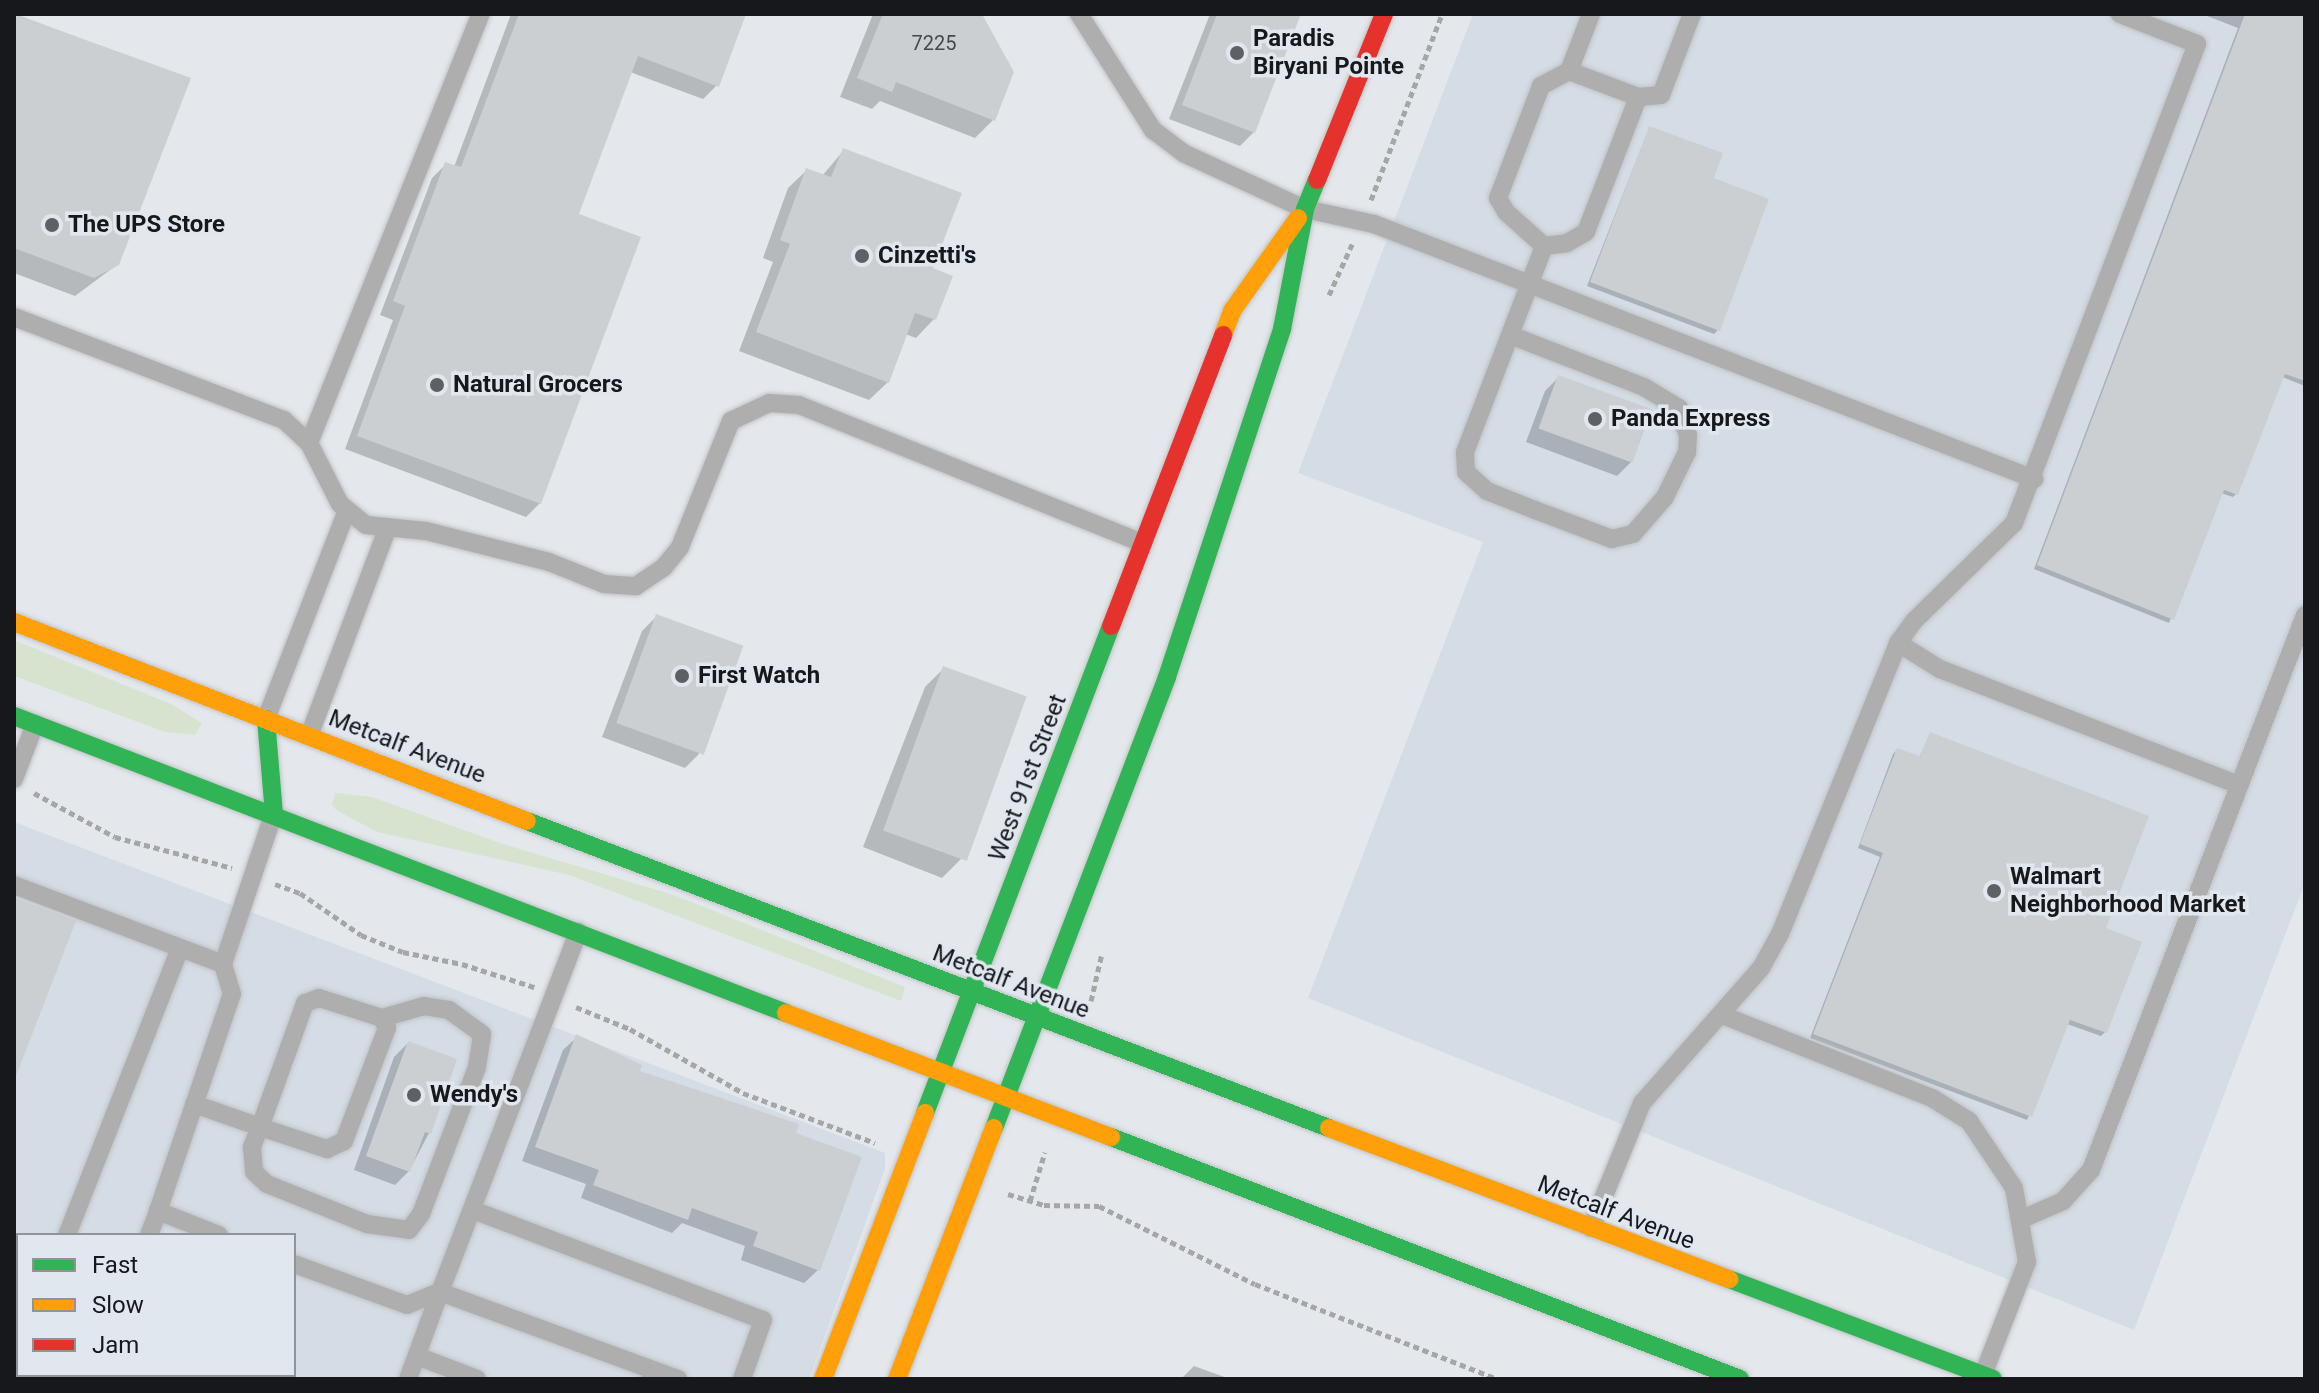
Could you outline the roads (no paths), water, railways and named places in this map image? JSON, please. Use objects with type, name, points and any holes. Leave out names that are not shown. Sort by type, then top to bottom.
[{"type":"main road","name":"West 91st Street","points":[[897,1379],[1167,677],[1282,329],[1305,209],[1384,14]]},
{"type":"main road","name":"West 91st Street","points":[[823,1379],[943,1073],[1232,311],[1305,209]]},
{"type":"main road","name":"Metcalf Avenue","points":[[14,622],[266,719],[306,742],[1988,1377]]},
{"type":"main road","points":[[14,716],[1740,1379]]},
{"type":"main road","points":[[266,719],[274,815]]},
{"type":"main road","points":[[274,815],[291,775]]},
{"type":"lane","points":[[309,443],[481,14]]},
{"type":"lane","points":[[1079,14],[1153,130],[1183,153],[1305,209],[1374,224],[2034,479]]},
{"type":"lane","points":[[1591,14],[1569,71],[1541,86],[1498,198],[1506,212],[1544,246],[1567,243],[1586,232],[1638,97]]},
{"type":"lane","points":[[1569,71],[1638,97],[1661,95],[1692,14]]},
{"type":"lane","points":[[1591,1228],[1642,1103],[1761,968],[1780,934],[1898,643],[1914,621],[2014,523],[2034,479],[2197,44],[2120,14]]},
{"type":"lane","points":[[1510,335],[1666,398],[1679,408],[1688,435],[1687,452],[1665,497],[1633,534],[1612,539],[1487,491],[1466,472],[1465,452],[1544,246]]},
{"type":"lane","points":[[14,317],[284,420],[309,443],[347,510],[366,525],[426,531],[549,562],[604,584],[636,586],[664,567],[680,547],[731,421],[769,403],[799,405],[1143,543]]},
{"type":"lane","points":[[266,719],[347,510]]},
{"type":"lane","points":[[306,742],[388,527]]},
{"type":"lane","points":[[2022,1219],[2063,1201],[2091,1170],[2305,615]]},
{"type":"lane","points":[[1898,643],[1940,669],[2239,785]]},
{"type":"lane","points":[[21,785],[35,724]]},
{"type":"lane","points":[[150,1233],[232,994],[223,964],[274,815]]},
{"type":"lane","points":[[14,885],[223,964]]},
{"type":"lane","points":[[408,1379],[578,932]]},
{"type":"lane","points":[[68,1233],[180,948]]},
{"type":"lane","points":[[319,998],[382,1018],[424,1006],[449,1010],[482,1034],[477,1067],[428,1195],[409,1230],[391,1230],[267,1184],[254,1172],[252,1147],[305,1003],[319,998]]},
{"type":"lane","points":[[1722,1015],[1932,1098],[1969,1121],[2014,1188],[2022,1219],[2027,1262],[1988,1377]]},
{"type":"lane","points":[[194,1104],[327,1149],[344,1141],[387,1028],[382,1018]]},
{"type":"lane","points":[[473,1210],[763,1320],[742,1379]]},
{"type":"lane","points":[[158,1211],[214,1233]]},
{"type":"lane","points":[[296,1265],[407,1305],[440,1292],[651,1374],[678,1379]]},
{"type":"lane","points":[[417,1356],[477,1379]]},
{"type":"place","name":"Paradis Biryani Pointe","points":[[1237,53]]},
{"type":"place","name":"The UPS Store","points":[[52,225]]},
{"type":"place","name":"Cinzetti's","points":[[862,256]]},
{"type":"place","name":"Natural Grocers","points":[[437,385]]},
{"type":"place","name":"Panda Express","points":[[1595,419]]},
{"type":"place","name":"First Watch","points":[[682,676]]},
{"type":"place","name":"Walmart Neighborhood Market","points":[[1994,891]]},
{"type":"place","name":"Wendy's","points":[[414,1095]]}]
